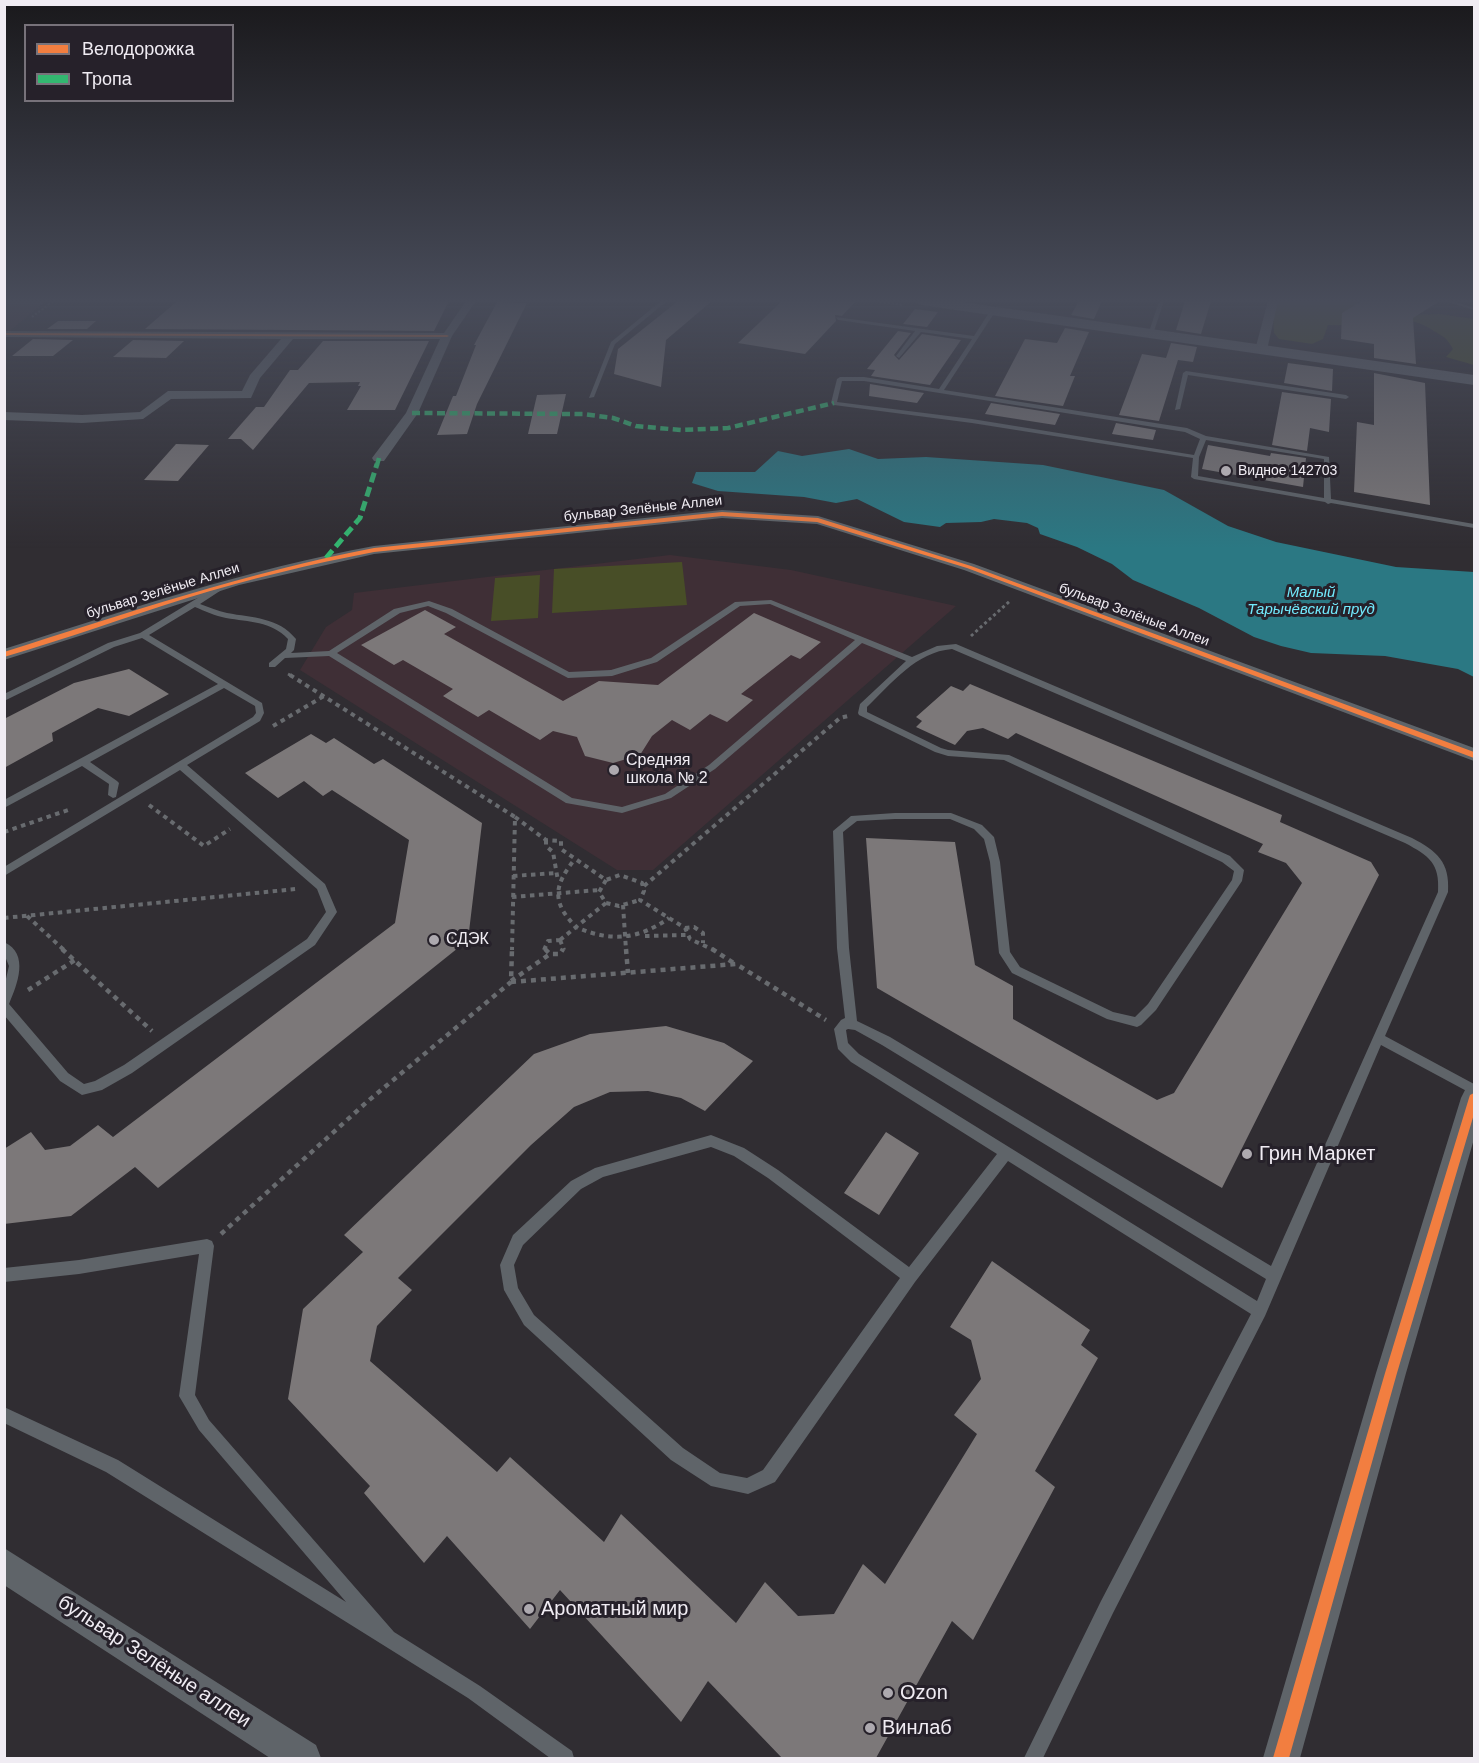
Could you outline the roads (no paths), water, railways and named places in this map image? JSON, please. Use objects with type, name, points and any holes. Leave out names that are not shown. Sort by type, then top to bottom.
[{"type":"street","points":[[4,416],[82,419],[143,415],[168,395],[247,395],[252,383]]},
{"type":"street","points":[[379,458],[412,413],[426,383]]},
{"type":"street","name":"бульвар Зелёные Аллеи","points":[[4,655],[225,586],[326,558],[374,550],[722,514],[790,517],[843,526],[1023,588],[1474,755]]},
{"type":"street","points":[[1281,1758],[1391,1372],[1474,1098]]},
{"type":"street","name":"бульвар Зелёные аллеи","points":[[4,1565],[303,1758]]},
{"type":"lane","points":[[591,397],[596,383]]},
{"type":"lane","points":[[839,383],[834,403],[972,421],[1196,457]]},
{"type":"lane","points":[[897,383],[1186,430],[1204,438],[1327,458],[1328,502]]},
{"type":"lane","points":[[942,389],[946,383]]},
{"type":"lane","points":[[1177,409],[1183,383]]},
{"type":"lane","points":[[1254,383],[1346,397]]},
{"type":"lane","points":[[1204,438],[1196,457],[1194,477],[1474,526]]},
{"type":"lane","points":[[4,698],[111,645],[143,635],[225,586]]},
{"type":"lane","points":[[284,656],[331,653],[397,611],[429,603],[449,611],[568,675],[612,673],[654,660],[738,604],[771,602],[914,661]]},
{"type":"lane","points":[[194,604],[218,613],[251,618],[280,628],[292,639],[290,650],[272,665]]},
{"type":"lane","points":[[4,872],[182,766],[257,718],[260,713],[259,705],[143,635]]},
{"type":"lane","points":[[331,653],[569,801],[622,810],[668,795],[712,767],[861,639]]},
{"type":"lane","points":[[1033,1758],[1107,1607],[1260,1311],[1443,892],[1446,880],[1434,855],[1369,825],[958,648],[944,646],[922,653],[863,706],[862,713],[948,753],[1006,757],[1226,859],[1239,870],[1237,881],[1152,1007],[1137,1022],[1111,1016],[1016,970],[1005,953],[996,862],[989,837],[978,827],[951,816],[855,818],[838,831],[845,1026],[842,1045],[855,1058],[1260,1311]]},
{"type":"lane","points":[[4,804],[224,684]]},
{"type":"lane","points":[[83,762],[114,783],[113,795]]},
{"type":"lane","points":[[4,946],[12,953],[16,966],[4,1005],[64,1077],[82,1090],[98,1086],[310,942],[332,912],[321,887],[182,766]]},
{"type":"lane","points":[[845,1026],[909,1054],[1274,1276]]},
{"type":"lane","points":[[1378,1038],[1474,1090]]},
{"type":"lane","points":[[910,1277],[773,1174],[739,1152],[711,1141],[600,1172],[576,1185],[518,1240],[507,1265],[511,1290],[529,1320],[677,1454],[717,1480],[748,1486],[769,1476],[910,1277],[1006,1153]]},
{"type":"lane","points":[[4,1275],[79,1267],[207,1246],[187,1396],[204,1425],[388,1638]]},
{"type":"lane","points":[[4,1415],[111,1467],[474,1692],[565,1758]]},
{"type":"water","name":"Малый Тарычёвский пруд","points":[[849,449],[878,459],[926,457],[1043,465],[1164,490],[1228,526],[1276,542],[1396,567],[1474,572],[1474,677],[1458,669],[1385,656],[1311,653],[1254,637],[1199,608],[1133,580],[1112,564],[1077,547],[1040,534],[1038,528],[1027,523],[994,519],[981,522],[946,523],[940,527],[904,522],[857,499],[836,503],[804,497],[718,491],[692,483],[696,472],[755,472],[778,451],[802,456]]},
{"type":"place","name":"Видное 142703","points":[[1226,471]]},
{"type":"place","name":"Средняя школа № 2","points":[[614,770]]},
{"type":"place","name":"СДЭК","points":[[434,940]]},
{"type":"place","name":"Грин Маркет","points":[[1247,1154]]},
{"type":"place","name":"Ароматный мир","points":[[529,1609]]},
{"type":"place","name":"Ozon","points":[[888,1693]]},
{"type":"place","name":"Винлаб","points":[[870,1728]]}]
